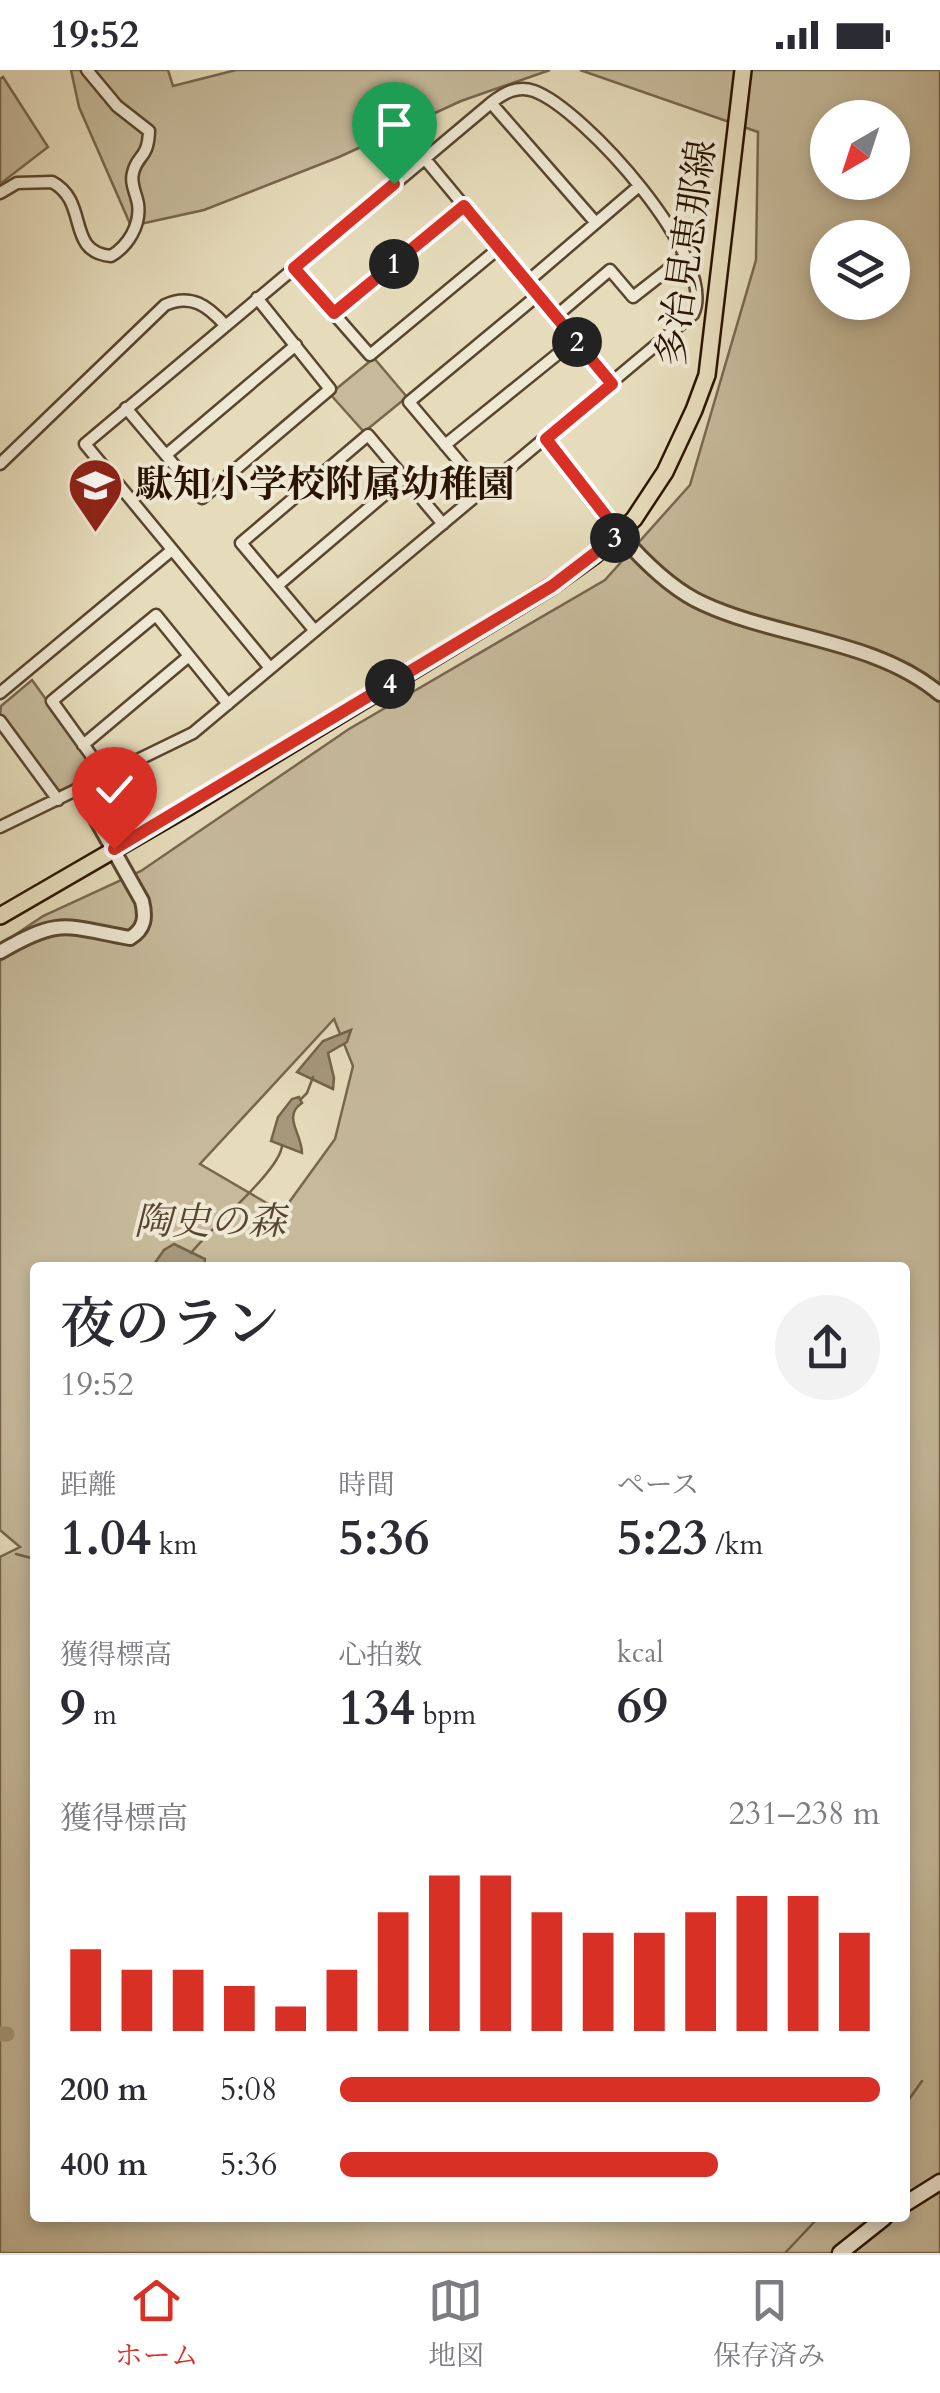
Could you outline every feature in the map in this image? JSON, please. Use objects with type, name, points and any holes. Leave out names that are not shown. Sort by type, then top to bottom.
[{"type":"main road","name":"多治見恵那線","points":[[0,916],[552,586],[620,534],[665,472],[707,376],[743,70]]},
{"type":"main road","points":[[910,2201],[940,2182]]},
{"type":"main road","points":[[840,2253],[879,2222]]},
{"type":"street","points":[[0,193],[17,183],[52,182],[74,202],[84,244],[102,256],[111,256],[126,247],[138,216],[132,177],[134,168],[146,155],[149,131],[117,106],[87,70]]},
{"type":"street","points":[[0,827],[193,733],[692,314],[698,305],[694,278],[661,213],[582,122],[534,91],[515,90],[491,103],[85,444],[270,668]]},
{"type":"street","points":[[491,103],[596,223]]},
{"type":"street","points":[[425,158],[612,384]]},
{"type":"street","points":[[528,282],[639,186]]},
{"type":"street","points":[[334,313],[464,206]]},
{"type":"street","points":[[294,268],[370,356],[499,248]]},
{"type":"street","points":[[556,316],[610,270],[632,296],[684,257]]},
{"type":"street","points":[[484,491],[409,402],[538,295]]},
{"type":"street","points":[[126,408],[202,498],[330,389],[257,298]]},
{"type":"street","points":[[0,464],[165,305],[183,300],[203,303],[225,325]]},
{"type":"street","points":[[445,445],[575,340]]},
{"type":"street","points":[[166,455],[296,345]]},
{"type":"street","points":[[315,631],[241,543],[368,435],[443,524]]},
{"type":"street","points":[[546,439],[620,534],[682,592],[702,604],[883,661],[909,672],[940,694]]},
{"type":"street","points":[[278,586],[404,478]]},
{"type":"street","points":[[0,693],[172,550]]},
{"type":"street","points":[[106,776],[52,701],[156,615],[228,704]]},
{"type":"street","points":[[84,745],[189,656]]},
{"type":"street","points":[[0,721],[58,800]]},
{"type":"street","points":[[0,952],[39,929],[61,924],[130,938],[138,933],[145,913],[142,901],[80,790]]},
{"type":"green space","points":[[71,70],[168,70],[173,86],[236,70],[550,70],[461,101],[339,157],[204,210],[131,226],[79,107]]},
{"type":"green space","name":"陶史の森","points":[[580,70],[940,70],[940,2253],[0,2253],[0,1557],[20,1547],[0,1530],[0,945],[43,916],[141,871],[349,729],[605,580],[690,485],[756,260],[758,132]],"holes":[[[334,1019],[353,1066],[335,1139],[282,1212],[200,1164]]]},
{"type":"green space","points":[[3,77],[48,147],[0,184],[0,79]]},
{"type":"green space","points":[[374,358],[407,397],[364,432],[330,394]]},
{"type":"green space","points":[[32,680],[96,769],[94,775],[59,791],[0,715],[1,706]]},
{"type":"shaded area","points":[[351,1030],[347,1042],[328,1053],[333,1089],[297,1072],[323,1041]]},
{"type":"shaded area","points":[[299,1097],[302,1103],[293,1120],[302,1153],[271,1141],[278,1117],[292,1099]]},
{"type":"shaded area","points":[[174,1244],[205,1262],[156,1262]]},
{"type":"waterway","points":[[300,1100],[313,1077]]},
{"type":"waterway","points":[[191,1253],[257,1185],[282,1146]]},
{"type":"waterway","points":[[16,1554],[30,1558]]},
{"type":"waterway","points":[[0,2034],[7,2034]]},
{"type":"waterway","points":[[910,2098],[922,2081]]},
{"type":"waterway","points":[[785,2253],[814,2222]]},
{"type":"place","name":"駄知小学校附属幼稚園","points":[[96,534]]},
{"type":"route","points":[[114,849],[552,586],[620,534],[546,439],[612,384],[464,206],[334,313],[294,268],[394,184]]}]
